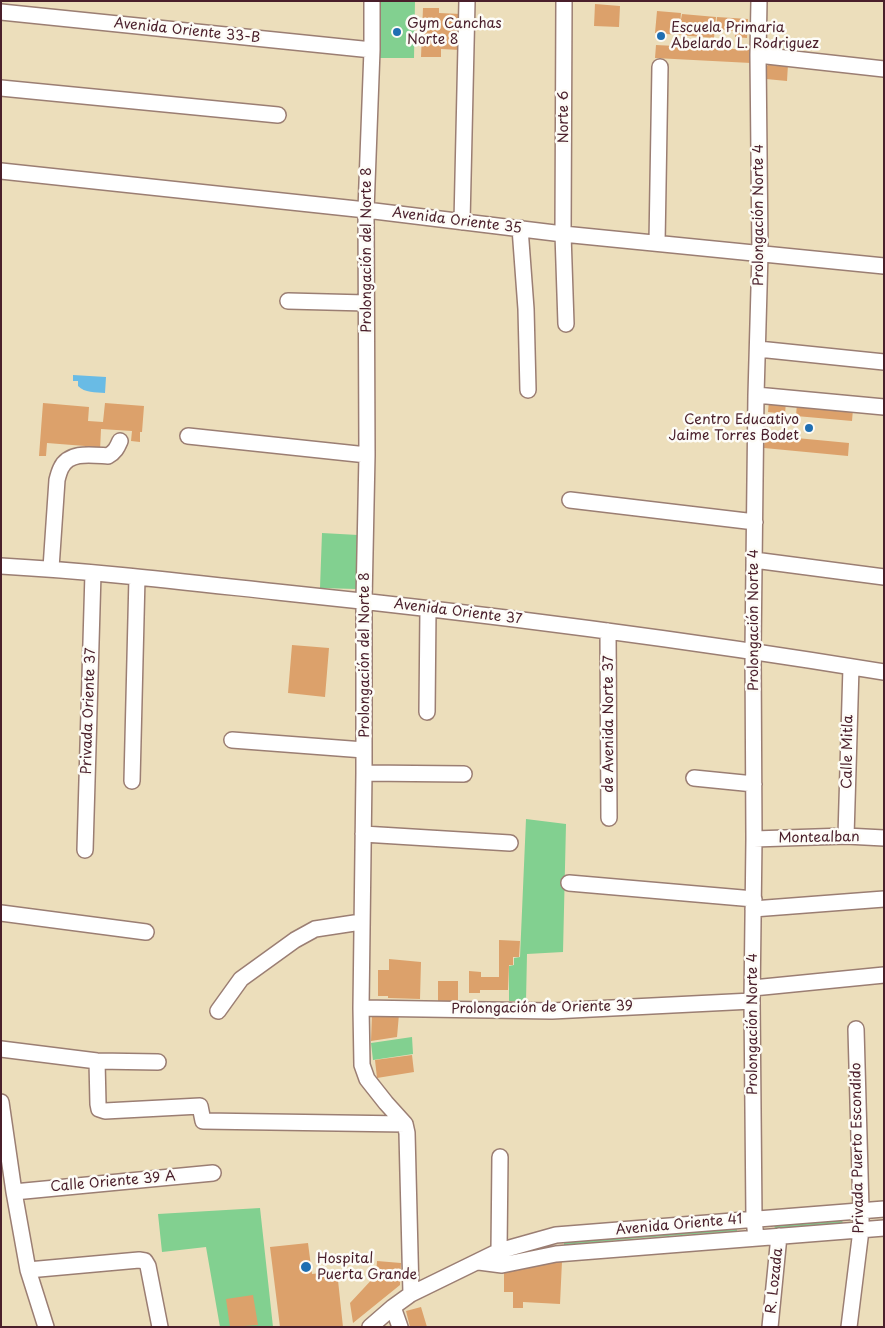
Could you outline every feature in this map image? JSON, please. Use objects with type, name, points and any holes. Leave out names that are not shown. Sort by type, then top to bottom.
[{"type":"street","name":"Prolongación del Norte 8","points":[[372,1],[366,210],[367,455],[364,601],[362,1065],[367,1079],[405,1124]]},
{"type":"street","points":[[462,222],[467,1]]},
{"type":"street","name":"Norte 6","points":[[564,1],[566,324]]},
{"type":"street","name":"Prolongación Norte 4","points":[[756,1238],[754,1219],[752,994],[754,904],[753,652],[756,395],[760,253],[759,1]]},
{"type":"street","name":"Avenida Oriente 33-B","points":[[1,12],[372,50]]},
{"type":"street","points":[[758,55],[884,69]]},
{"type":"street","points":[[657,243],[660,66]]},
{"type":"street","points":[[1,88],[278,115]]},
{"type":"street","name":"Avenida Oriente 35","points":[[1,171],[366,210],[564,234],[884,266]]},
{"type":"street","points":[[520,228],[526,310],[528,390]]},
{"type":"street","points":[[288,301],[366,304]]},
{"type":"street","points":[[758,349],[884,362]]},
{"type":"street","points":[[756,395],[884,407]]},
{"type":"street","points":[[188,436],[367,455]]},
{"type":"street","points":[[51,568],[57,480],[60,469],[66,461],[80,455],[108,456],[116,450],[120,441]]},
{"type":"street","points":[[570,500],[755,522]]},
{"type":"street","points":[[754,560],[884,577]]},
{"type":"street","name":"Avenida Oriente 37","points":[[1,566],[93,572],[364,601],[608,631],[884,672]]},
{"type":"street","name":"Privada Oriente 37","points":[[85,850],[93,572]]},
{"type":"street","points":[[132,781],[137,577]]},
{"type":"street","points":[[427,712],[428,609]]},
{"type":"street","name":"de Avenida Norte 37","points":[[608,631],[609,818]]},
{"type":"street","name":"Calle Mitla","points":[[846,836],[851,667]]},
{"type":"street","points":[[232,740],[364,750]]},
{"type":"street","points":[[364,773],[464,774]]},
{"type":"street","points":[[694,778],[754,784]]},
{"type":"street","points":[[363,834],[510,843]]},
{"type":"street","name":"Montealban","points":[[754,839],[846,836],[884,838]]},
{"type":"street","points":[[569,883],[754,904],[884,900]]},
{"type":"street","points":[[1,913],[146,932]]},
{"type":"street","points":[[218,1011],[241,979],[295,940],[315,929],[362,922]]},
{"type":"street","name":"Prolongación de Oriente 39","points":[[361,1008],[552,1011],[752,994],[884,976]]},
{"type":"street","name":"Privada Puerto Escondido","points":[[849,1327],[861,1230],[856,1029]]},
{"type":"street","points":[[1,1049],[97,1061],[158,1062]]},
{"type":"street","points":[[97,1061],[98,1104],[100,1109],[105,1111],[200,1106],[203,1121],[405,1124],[409,1172],[411,1294]]},
{"type":"street","points":[[1,1102],[28,1270],[46,1327]]},
{"type":"street","points":[[500,1157],[500,1258]]},
{"type":"street","name":"Calle Oriente 39 A","points":[[14,1192],[213,1173]]},
{"type":"street","name":"Avenida Oriente 41","points":[[500,1258],[556,1235],[884,1209]]},
{"type":"street","name":"Avenida Oriente 41","points":[[370,1327],[411,1294],[479,1262],[500,1258],[884,1228]]},
{"type":"street","name":"R. Lozada","points":[[770,1327],[779,1236]]},
{"type":"street","points":[[28,1270],[145,1261],[148,1266],[160,1327]]},
{"type":"street","points":[[393,1307],[400,1327]]},
{"type":"green space","name":"Gym Canchas Norte 8","points":[[379,1],[415,1],[414,58],[380,58]]},
{"type":"green space","points":[[322,533],[358,535],[356,589],[320,588]]},
{"type":"green space","points":[[526,819],[566,824],[563,952],[527,954],[526,1001],[509,1001],[509,966],[514,965],[514,958],[520,957]]},
{"type":"green space","points":[[412,1037],[413,1054],[373,1060],[371,1043]]},
{"type":"green space","points":[[260,1208],[273,1327],[220,1327],[206,1247],[162,1252],[158,1214]]},
{"type":"green space","points":[[842,1220],[843,1224],[775,1229],[774,1225]]},
{"type":"green space","points":[[737,1228],[737,1231],[564,1245],[564,1242]]},
{"type":"water","points":[[73,375],[106,377],[105,393],[84,390],[78,386],[78,381],[73,381]]},
{"type":"building","points":[[595,4],[620,6],[619,27],[594,26]]},
{"type":"building","points":[[423,8],[439,8],[439,13],[461,14],[460,50],[441,49],[441,57],[421,57]]},
{"type":"building","points":[[657,11],[681,13],[680,25],[682,14],[716,17],[714,38],[655,33]]},
{"type":"building","points":[[717,17],[748,19],[747,38],[735,37],[735,31],[716,29]]},
{"type":"building","points":[[656,45],[752,50],[751,63],[655,58]]},
{"type":"building","points":[[770,63],[788,64],[787,81],[766,79],[767,66]]},
{"type":"building","points":[[769,401],[786,402],[785,414],[768,412]]},
{"type":"building","points":[[43,403],[89,407],[88,421],[103,422],[105,403],[144,406],[140,442],[131,441],[132,431],[101,429],[100,451],[85,450],[85,446],[47,443],[46,456],[39,456]]},
{"type":"building","points":[[797,403],[853,409],[852,421],[796,416]]},
{"type":"building","points":[[765,435],[849,443],[848,456],[764,448]]},
{"type":"building","points":[[292,645],[329,648],[325,697],[288,693]]},
{"type":"building","points":[[499,940],[520,941],[519,957],[513,957],[513,965],[509,965],[508,990],[480,990],[480,993],[469,993],[469,971],[481,972],[481,977],[499,977]]},
{"type":"building","points":[[389,959],[421,962],[420,999],[378,996],[378,970],[389,970]]},
{"type":"building","points":[[438,981],[458,981],[458,1002],[438,1002]]},
{"type":"building","points":[[372,1014],[399,1014],[397,1037],[371,1041]]},
{"type":"building","points":[[412,1055],[414,1072],[377,1078],[375,1060]]},
{"type":"building","points":[[308,1243],[312,1274],[337,1271],[343,1327],[280,1327],[270,1247]]},
{"type":"building","points":[[377,1261],[401,1263],[400,1285],[353,1323],[350,1303],[376,1275]]},
{"type":"building","points":[[562,1261],[560,1304],[523,1302],[523,1308],[513,1308],[513,1292],[504,1292],[504,1269],[522,1269],[522,1266]]},
{"type":"building","points":[[253,1295],[258,1325],[230,1327],[226,1299]]},
{"type":"building","points":[[421,1307],[427,1327],[410,1327],[406,1311]]},
{"type":"place","name":"Gym Canchas Norte 8","points":[[397,32]]},
{"type":"place","name":"Escuela Primaria Abelardo L. Rodriguez","points":[[661,36]]},
{"type":"place","name":"Centro Educativo Jaime Torres Bodet","points":[[809,428]]},
{"type":"place","name":"Hospital Puerta Grande","points":[[306,1267]]}]
